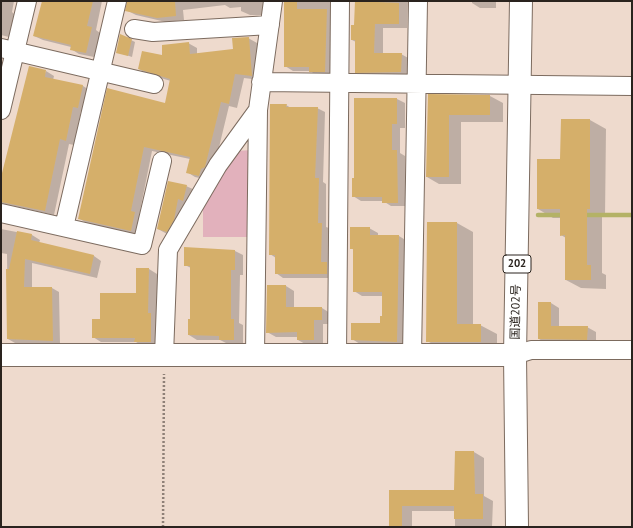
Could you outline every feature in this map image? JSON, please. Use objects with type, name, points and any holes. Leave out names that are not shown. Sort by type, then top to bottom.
[{"type":"main road","name":"国道202号","points":[[517,527],[515,355],[521,1]]},
{"type":"main road","points":[[1,355],[515,355]]},
{"type":"street","points":[[1,110],[8,50],[27,1]]},
{"type":"street","points":[[64,227],[117,1]]},
{"type":"street","points":[[255,355],[258,110],[273,1]]},
{"type":"street","points":[[337,355],[340,1]]},
{"type":"street","points":[[412,355],[418,1]]},
{"type":"street","points":[[134,29],[153,32],[270,25]]},
{"type":"street","points":[[8,50],[154,84]]},
{"type":"street","points":[[261,82],[520,86],[632,86]]},
{"type":"street","points":[[164,355],[168,250],[218,165],[258,110]]},
{"type":"street","points":[[1,212],[142,245],[162,161]]},
{"type":"street","points":[[515,355],[531,350],[632,350]]},
{"type":"path","points":[[162,527],[164,355]]},
{"type":"shaded area","points":[[252,150],[252,237],[203,237],[203,204],[237,151]]},
{"type":"building","points":[[42,1],[93,1],[87,26],[92,27],[86,53],[70,50],[71,45],[33,36]]},
{"type":"building","points":[[127,1],[175,1],[176,16],[157,18],[125,11]]},
{"type":"building","points":[[284,1],[297,1],[297,9],[327,9],[325,72],[309,72],[309,67],[284,67]]},
{"type":"building","points":[[355,1],[399,3],[399,24],[375,24],[374,53],[402,53],[401,72],[355,73],[355,40],[351,40],[351,25],[354,25]]},
{"type":"building","points":[[120,34],[132,39],[128,56],[116,53]]},
{"type":"building","points":[[249,37],[252,76],[235,74],[229,104],[221,102],[205,167],[201,169],[199,176],[186,173],[190,157],[144,147],[131,211],[135,212],[131,231],[78,219],[107,88],[165,103],[170,79],[138,69],[142,51],[162,55],[162,45],[189,42],[190,54],[233,49],[232,38]]},
{"type":"building","points":[[29,66],[46,70],[45,77],[83,85],[78,108],[73,107],[66,141],[60,139],[45,211],[1,202],[1,177]]},
{"type":"building","points":[[428,94],[490,95],[490,115],[449,115],[449,177],[426,177]]},
{"type":"building","points":[[354,98],[397,98],[397,124],[392,124],[392,150],[397,150],[398,203],[382,203],[382,197],[352,197],[352,178],[354,178]]},
{"type":"building","points":[[270,104],[287,104],[286,107],[318,107],[315,178],[319,178],[318,223],[322,223],[321,262],[327,262],[327,274],[275,274],[275,255],[269,255]]},
{"type":"building","points":[[561,119],[590,119],[590,209],[587,209],[587,265],[591,265],[591,280],[565,280],[565,235],[560,236],[560,209],[537,209],[537,159],[560,159]]},
{"type":"building","points":[[168,181],[187,185],[183,201],[178,199],[174,220],[167,232],[157,229]]},
{"type":"building","points":[[427,222],[457,222],[457,324],[481,324],[481,342],[426,342]]},
{"type":"building","points":[[350,227],[370,227],[370,235],[399,235],[397,342],[351,340],[351,323],[380,323],[380,316],[382,316],[382,292],[353,292],[353,249],[350,249]]},
{"type":"building","points":[[17,231],[32,234],[31,240],[94,255],[90,274],[25,259],[24,287],[52,287],[53,341],[7,339],[6,269],[9,269]]},
{"type":"building","points":[[184,247],[235,250],[235,270],[231,270],[231,319],[234,319],[234,340],[219,340],[219,336],[188,335],[188,319],[190,319],[190,266],[184,266]]},
{"type":"building","points":[[136,268],[149,268],[148,313],[151,313],[151,342],[134,342],[135,338],[92,338],[92,319],[100,319],[100,293],[136,293]]},
{"type":"building","points":[[267,285],[286,285],[286,307],[322,307],[322,320],[314,320],[314,340],[297,340],[297,332],[266,333]]},
{"type":"building","points":[[538,302],[551,302],[551,326],[588,326],[587,340],[538,339]]},
{"type":"building","points":[[455,451],[474,451],[475,494],[483,494],[483,519],[454,519],[454,506],[402,506],[402,527],[389,527],[389,490],[454,490]]},
{"type":"waterway","points":[[538,215],[564,215]]},
{"type":"waterway","points":[[582,215],[632,215]]}]
